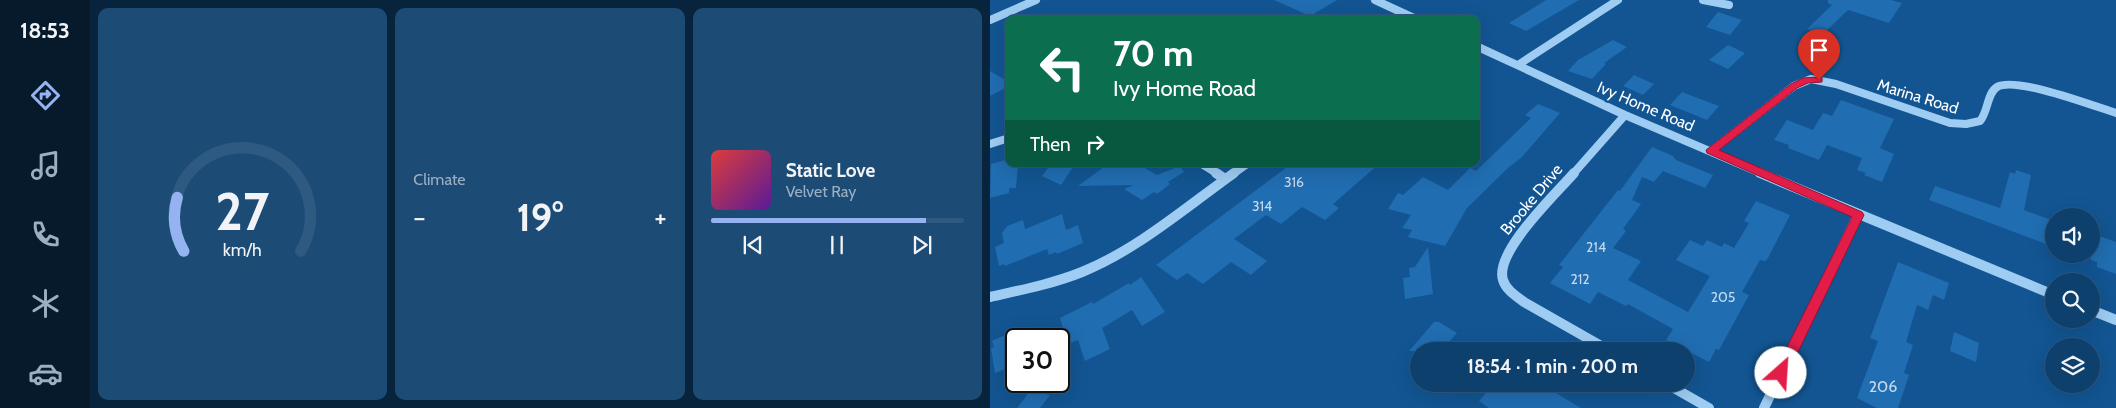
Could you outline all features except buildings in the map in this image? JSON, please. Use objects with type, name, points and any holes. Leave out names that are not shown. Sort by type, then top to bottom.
[{"type":"street","points":[[990,20],[1036,0]]},
{"type":"street","points":[[1375,0],[1407,15]]},
{"type":"street","points":[[1518,65],[1618,0]]},
{"type":"street","points":[[1703,0],[1729,5]]},
{"type":"street","name":"Ivy Home Road","points":[[1480,48],[1625,115],[1711,150],[1858,215],[2045,291]]},
{"type":"street","name":"Marina Road","points":[[1711,150],[1794,86],[1812,79],[1836,84],[1940,120],[1959,124],[1980,121],[1988,111],[1994,90],[1999,86],[2008,84],[2035,88],[2116,113]]},
{"type":"street","name":"Brooke Drive","points":[[1594,342],[1520,300],[1505,285],[1502,263],[1515,240],[1625,115]]},
{"type":"street","points":[[990,144],[1005,139]]},
{"type":"street","points":[[1207,167],[1225,179]]},
{"type":"street","points":[[990,297],[1048,284],[1100,263],[1126,250],[1243,167]]},
{"type":"street","points":[[1764,408],[1858,215]]},
{"type":"street","points":[[2100,314],[2116,320]]},
{"type":"street","points":[[1681,392],[1709,408]]},
{"type":"route","points":[[1781,373],[1858,215],[1711,150],[1794,86],[1806,80],[1819,80]]}]
